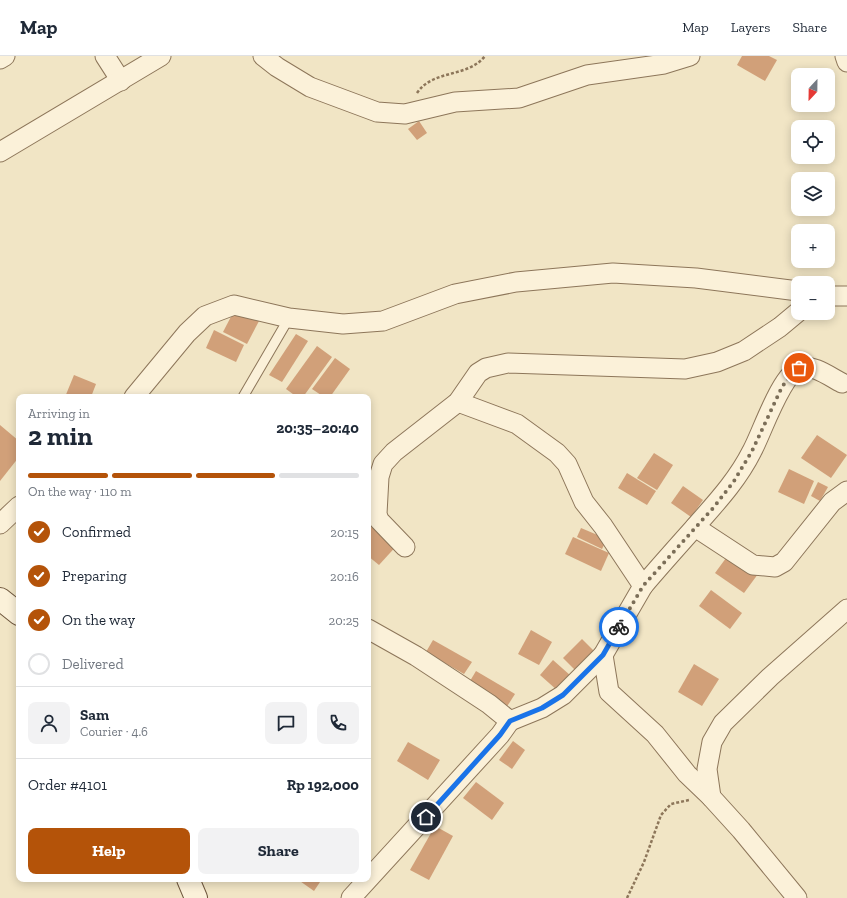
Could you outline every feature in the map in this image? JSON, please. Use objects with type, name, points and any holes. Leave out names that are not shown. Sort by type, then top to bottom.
[{"type":"main road","points":[[0,599],[16,612]]},
{"type":"main road","points":[[189,882],[196,898]]},
{"type":"street","points":[[0,59],[5,56]]},
{"type":"street","points":[[105,56],[121,81]]},
{"type":"street","points":[[0,152],[161,56]]},
{"type":"street","points":[[263,56],[277,67],[310,87],[378,112],[405,114],[455,102],[519,98],[587,75],[664,64],[690,56]]},
{"type":"street","points":[[845,56],[847,62]]},
{"type":"street","points":[[136,394],[187,333],[205,316],[234,305],[289,318],[342,324],[383,321],[425,304],[463,293],[516,282],[614,273],[696,278],[791,290]]},
{"type":"street","points":[[835,296],[847,296]]},
{"type":"street","points":[[405,547],[379,520],[377,514],[379,477],[383,464],[394,452],[458,402],[478,373],[486,368],[508,363],[685,369],[717,362],[744,351],[791,318]]},
{"type":"street","points":[[371,876],[500,735],[510,721],[542,708],[563,695],[603,655],[643,586],[714,507],[734,481],[752,451],[782,387],[790,376],[799,368],[811,367],[842,383]]},
{"type":"street","points":[[458,402],[517,424],[557,453],[567,464],[584,502],[603,526],[643,586]]},
{"type":"street","points":[[695,527],[753,565],[775,567],[784,562],[832,502],[847,491]]},
{"type":"street","points":[[0,524],[16,509]]},
{"type":"street","points":[[712,797],[707,769],[712,742],[723,723],[770,677],[847,609]]},
{"type":"street","points":[[371,630],[416,656],[489,704],[510,721]]},
{"type":"street","points":[[603,655],[609,692],[654,734],[687,774],[712,797],[797,898]]},
{"type":"street","points":[[351,898],[366,882]]},
{"type":"lane","points":[[245,394],[289,318]]},
{"type":"path","points":[[405,114],[422,86],[432,78],[473,66],[485,56]]},
{"type":"path","points":[[627,898],[644,862],[661,815],[671,804],[712,797]]},
{"type":"building","points":[[742,56],[769,56],[777,60],[765,81],[737,65]]},
{"type":"building","points":[[419,121],[427,133],[417,140],[408,129]]},
{"type":"building","points":[[235,309],[259,321],[247,344],[223,332]]},
{"type":"building","points":[[214,330],[244,345],[236,362],[206,348]]},
{"type":"building","points":[[296,334],[308,341],[282,382],[269,375]]},
{"type":"building","points":[[317,346],[332,357],[305,394],[293,394],[286,389]]},
{"type":"building","points":[[335,358],[350,369],[332,394],[320,394],[312,389]]},
{"type":"building","points":[[74,375],[96,384],[92,394],[66,394]]},
{"type":"building","points":[[0,425],[16,438],[16,461],[0,481]]},
{"type":"building","points":[[817,435],[847,455],[831,478],[801,458]]},
{"type":"building","points":[[654,453],[673,465],[657,490],[637,478]]},
{"type":"building","points":[[789,469],[814,481],[804,504],[778,492]]},
{"type":"building","points":[[627,473],[656,491],[647,505],[618,488]]},
{"type":"building","points":[[818,482],[828,487],[820,501],[811,496]]},
{"type":"building","points":[[683,486],[703,500],[691,517],[671,503]]},
{"type":"building","points":[[377,521],[400,542],[379,565],[371,558],[371,528]]},
{"type":"building","points":[[581,528],[607,539],[602,549],[577,537]]},
{"type":"building","points":[[573,537],[609,553],[601,571],[565,554]]},
{"type":"building","points":[[729,554],[758,574],[744,593],[715,573]]},
{"type":"building","points":[[711,590],[742,613],[730,629],[699,606]]},
{"type":"building","points":[[531,630],[552,642],[539,665],[518,654]]},
{"type":"building","points":[[582,639],[597,654],[578,673],[563,658]]},
{"type":"building","points":[[433,640],[472,662],[464,674],[426,652]]},
{"type":"building","points":[[553,660],[571,676],[558,691],[540,675]]},
{"type":"building","points":[[694,664],[719,679],[702,706],[678,692]]},
{"type":"building","points":[[476,671],[515,694],[506,708],[467,686]]},
{"type":"building","points":[[513,741],[525,750],[512,769],[499,760]]},
{"type":"building","points":[[408,742],[440,760],[428,780],[397,761]]},
{"type":"building","points":[[476,782],[504,803],[492,820],[463,798]]},
{"type":"building","points":[[435,826],[453,836],[429,880],[410,870]]},
{"type":"building","points":[[301,882],[320,882],[314,891]]},
{"type":"way so far","points":[[619,627],[643,586],[714,507],[734,481],[752,451],[782,387],[790,376],[799,368]]},
{"type":"route","points":[[426,817],[500,735],[510,721],[542,708],[563,695],[603,655],[619,627]]}]
